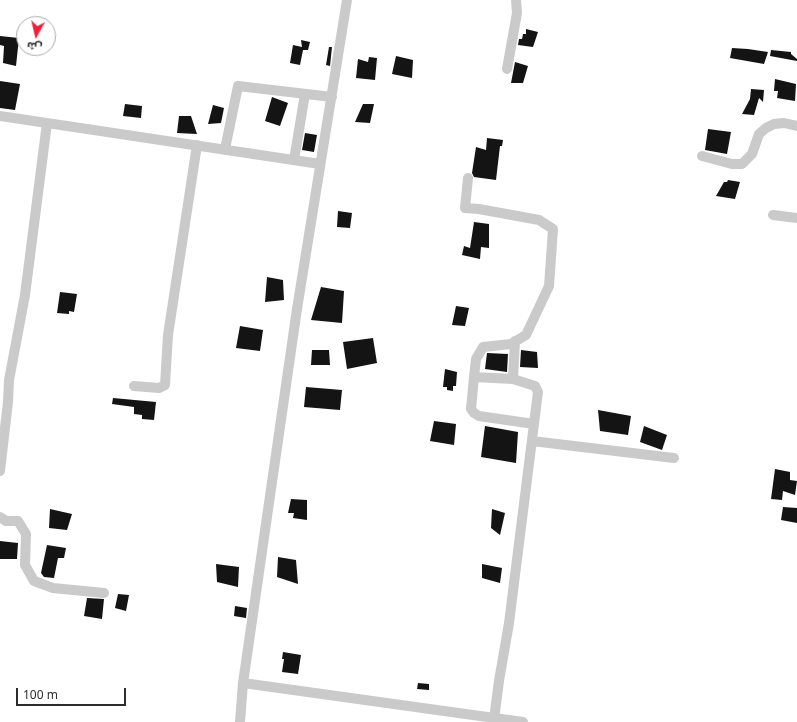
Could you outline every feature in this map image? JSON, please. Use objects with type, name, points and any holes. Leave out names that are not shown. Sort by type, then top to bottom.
[{"type":"street","points":[[240,722],[244,683],[320,164],[347,0]]},
{"type":"street","points":[[507,69],[517,13],[516,0]]},
{"type":"street","points":[[225,150],[238,86],[332,97]]},
{"type":"street","points":[[294,160],[306,94]]},
{"type":"street","points":[[0,116],[320,164]]},
{"type":"street","points":[[0,471],[9,380],[25,295],[47,123]]},
{"type":"street","points":[[702,156],[732,164],[742,164],[752,154],[759,134],[766,128],[774,124],[784,123],[797,126]]},
{"type":"street","points":[[134,386],[159,388],[165,385],[168,335],[197,145]]},
{"type":"street","points":[[468,178],[465,208],[479,209],[539,220],[553,229],[549,286],[526,335],[506,345],[483,347],[476,359],[474,377],[471,409],[474,413],[479,416],[534,424]]},
{"type":"street","points":[[772,214],[797,218]]},
{"type":"street","points":[[513,379],[515,341]]},
{"type":"street","points":[[474,377],[513,379],[535,386],[538,392],[510,623],[499,681],[494,719]]},
{"type":"street","points":[[532,441],[674,458]]},
{"type":"street","points":[[0,517],[6,521],[18,521],[26,534],[24,565],[34,581],[53,588],[104,593]]},
{"type":"street","points":[[244,683],[523,722]]},
{"type":"building","points":[[526,29],[538,32],[533,47],[518,45],[519,39],[522,39],[523,34],[526,34]]},
{"type":"building","points":[[0,36],[16,38],[16,66],[3,63],[4,46],[0,45]]},
{"type":"building","points":[[301,40],[310,42],[308,50],[303,50],[300,65],[290,63],[293,45],[302,47]]},
{"type":"building","points":[[329,47],[332,47],[330,66],[326,65]]},
{"type":"building","points":[[732,48],[768,52],[764,64],[730,58]]},
{"type":"building","points":[[771,50],[791,52],[797,61],[770,56]]},
{"type":"building","points":[[396,56],[413,60],[412,78],[392,74]]},
{"type":"building","points":[[369,57],[377,58],[375,80],[356,78],[358,59],[368,62]]},
{"type":"building","points":[[515,62],[528,66],[523,83],[511,83]]},
{"type":"building","points":[[775,79],[796,84],[795,101],[777,98],[778,91],[774,91]]},
{"type":"building","points":[[0,81],[20,84],[15,110],[0,108]]},
{"type":"building","points":[[751,89],[764,90],[763,102],[759,98],[754,115],[742,114],[750,99]]},
{"type":"building","points":[[272,97],[288,103],[280,126],[265,121]]},
{"type":"building","points":[[125,104],[142,106],[141,118],[123,116]]},
{"type":"building","points":[[363,104],[374,104],[370,123],[355,122]]},
{"type":"building","points":[[213,105],[224,108],[221,123],[208,124]]},
{"type":"building","points":[[179,116],[191,116],[197,134],[177,133]]},
{"type":"building","points":[[708,129],[731,132],[727,154],[705,150]]},
{"type":"building","points":[[305,133],[317,135],[314,152],[302,150]]},
{"type":"building","points":[[487,138],[503,140],[502,146],[500,146],[496,180],[474,177],[472,173],[476,147],[486,150]]},
{"type":"building","points":[[728,180],[740,182],[735,199],[716,196],[724,182],[727,182]]},
{"type":"building","points":[[338,211],[352,213],[350,228],[337,227]]},
{"type":"building","points":[[474,222],[489,224],[489,248],[481,247],[480,259],[462,255],[464,246],[470,248]]},
{"type":"building","points":[[267,277],[283,280],[284,300],[265,302]]},
{"type":"building","points":[[321,287],[344,291],[342,323],[311,320]]},
{"type":"building","points":[[60,292],[77,294],[74,312],[69,311],[69,314],[57,313]]},
{"type":"building","points":[[456,306],[469,308],[465,326],[452,325]]},
{"type":"building","points":[[240,326],[263,330],[260,351],[236,348]]},
{"type":"building","points":[[373,338],[377,363],[347,369],[343,342]]},
{"type":"building","points":[[312,350],[329,350],[330,365],[311,365]]},
{"type":"building","points":[[521,350],[537,352],[538,368],[520,367]]},
{"type":"building","points":[[487,353],[508,354],[507,372],[485,369]]},
{"type":"building","points":[[445,369],[457,372],[456,386],[453,386],[453,391],[447,390],[447,387],[443,387]]},
{"type":"building","points":[[306,387],[342,390],[340,410],[304,407]]},
{"type":"building","points":[[113,398],[156,402],[154,420],[142,419],[142,415],[134,414],[134,407],[112,404]]},
{"type":"building","points":[[598,410],[631,416],[628,435],[600,431]]},
{"type":"building","points":[[434,421],[456,424],[454,445],[430,441]]},
{"type":"building","points":[[485,426],[518,432],[516,463],[481,457]]},
{"type":"building","points":[[644,426],[667,435],[662,450],[640,442]]},
{"type":"building","points":[[775,469],[790,472],[790,480],[797,481],[795,495],[783,491],[782,500],[771,499]]},
{"type":"building","points":[[291,499],[307,500],[307,520],[293,518],[294,513],[288,513]]},
{"type":"building","points":[[783,507],[797,508],[797,523],[781,520]]},
{"type":"building","points":[[50,509],[72,514],[67,530],[49,528]]},
{"type":"building","points":[[492,509],[505,513],[500,535],[491,528]]},
{"type":"building","points":[[0,541],[18,543],[17,559],[0,559]]},
{"type":"building","points":[[47,545],[66,548],[64,558],[58,558],[54,578],[44,577],[41,573]]},
{"type":"building","points":[[278,557],[296,560],[298,584],[277,577]]},
{"type":"building","points":[[216,564],[239,567],[238,587],[217,582]]},
{"type":"building","points":[[482,564],[502,568],[500,583],[482,578]]},
{"type":"building","points":[[118,594],[129,595],[126,611],[115,608]]},
{"type":"building","points":[[87,598],[104,599],[102,619],[84,616]]},
{"type":"building","points":[[235,606],[247,608],[246,618],[234,616]]},
{"type":"building","points":[[283,652],[301,655],[298,674],[282,672],[284,659],[282,659]]},
{"type":"building","points":[[418,683],[429,684],[429,690],[417,689]]}]
